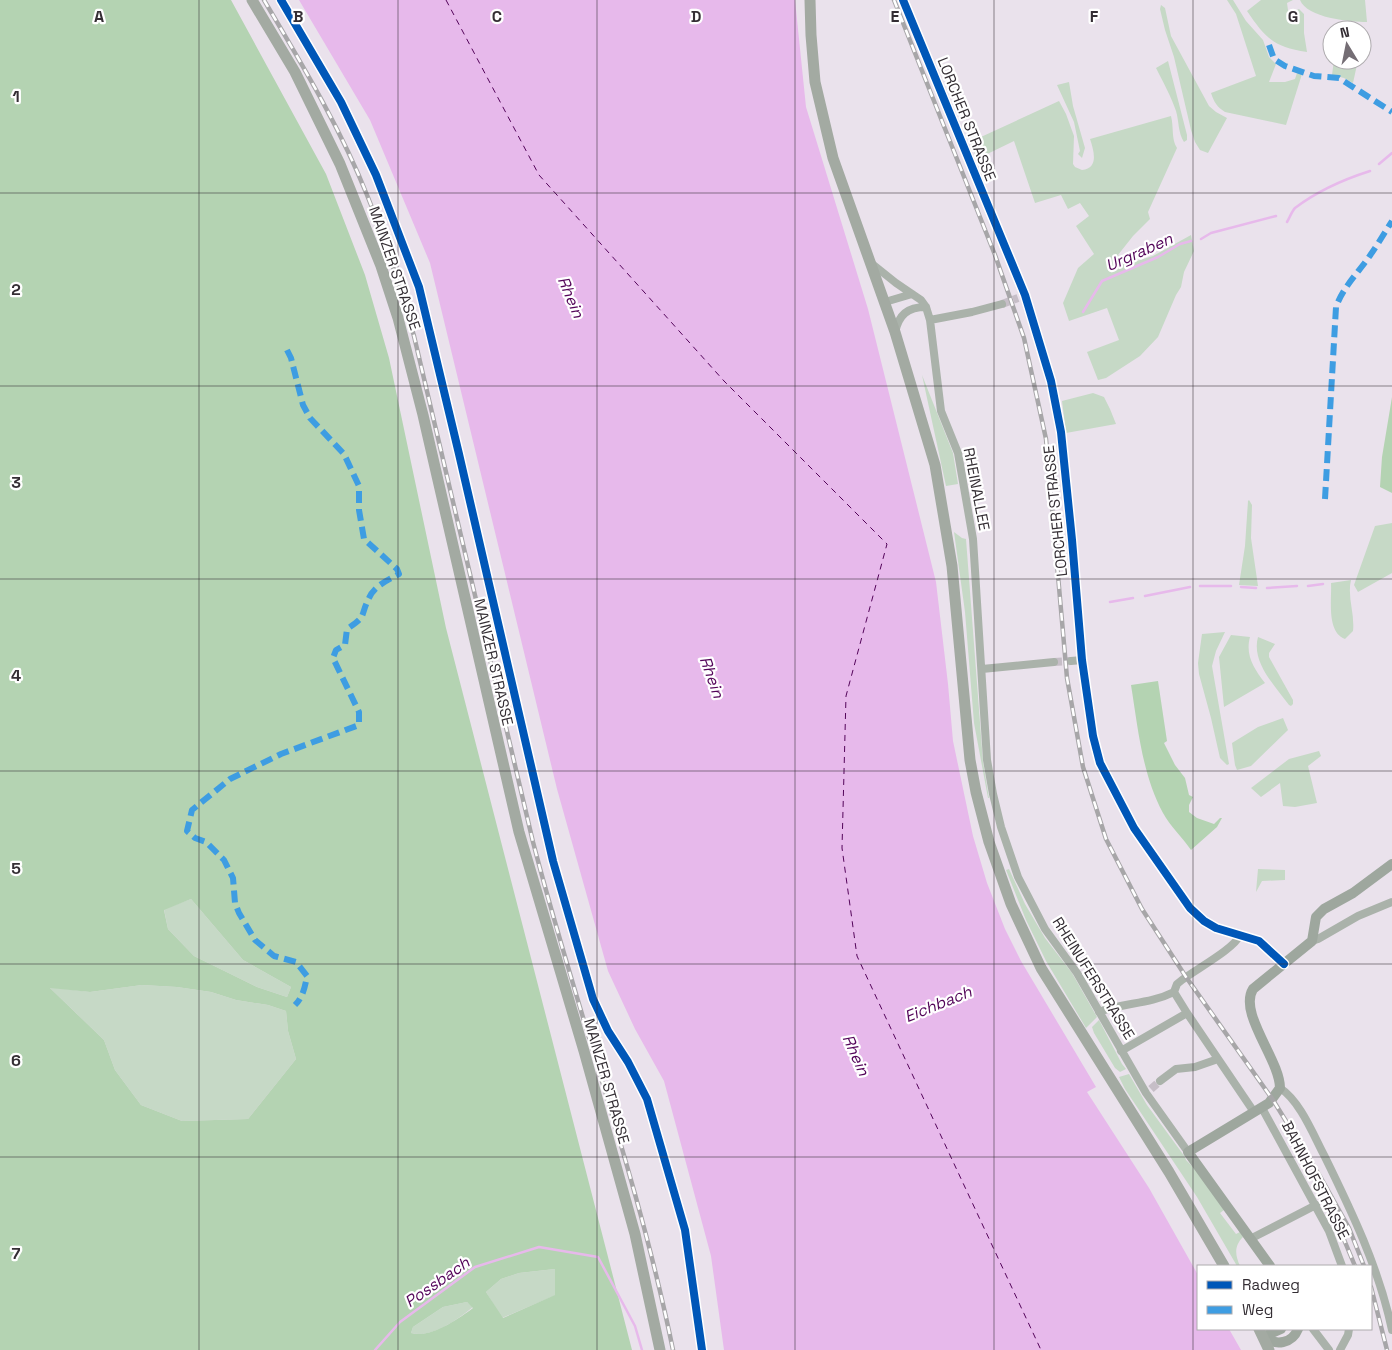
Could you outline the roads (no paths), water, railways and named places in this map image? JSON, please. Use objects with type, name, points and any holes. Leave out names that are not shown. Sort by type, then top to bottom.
[{"type":"main road","name":"MAINZER STRASSE","points":[[252,0],[295,72],[340,164],[382,266],[398,318],[423,415],[519,832],[584,1051],[635,1234],[660,1350]]},
{"type":"main road","points":[[810,0],[812,51],[818,97],[833,158],[895,332],[935,465],[952,566],[970,760],[982,817],[1000,876],[1023,932],[1041,968],[1169,1172],[1223,1265]]},
{"type":"main road","points":[[1188,1152],[1273,1100],[1280,1088],[1279,1075],[1250,1009],[1251,992],[1312,941],[1318,914],[1359,889],[1392,864]]},
{"type":"main road","name":"RHEINUFERSTRASSE","points":[[1188,1152],[1269,1265]]},
{"type":"main road","points":[[1261,1333],[1276,1330]]},
{"type":"main road","points":[[1261,1333],[1275,1343],[1296,1333]]},
{"type":"main road","points":[[1261,1333],[1270,1350]]},
{"type":"main road","points":[[1291,1350],[1296,1333]]},
{"type":"street","name":"LORCHER STRASSE","points":[[903,0],[1021,297],[1052,382],[1061,432],[1082,660],[1093,736],[1100,763],[1134,828],[1190,908],[1204,921],[1216,928],[1259,941],[1284,964]]},
{"type":"street","points":[[870,262],[922,300],[926,307],[915,308],[903,314],[897,323],[895,332]]},
{"type":"street","points":[[885,302],[912,294]]},
{"type":"street","points":[[930,320],[1002,304]]},
{"type":"street","name":"RHEINALLEE","points":[[926,307],[930,320],[941,411],[958,453],[972,532],[982,669]]},
{"type":"street","points":[[1071,661],[1082,660]]},
{"type":"street","points":[[982,669],[1054,662]]},
{"type":"street","name":"RHEINUFERSTRASSE","points":[[982,669],[987,760],[1001,827],[1018,877],[1048,934],[1077,973],[1121,1051],[1188,1152]]},
{"type":"street","points":[[1312,941],[1358,916],[1392,902]]},
{"type":"street","points":[[1099,1012],[1110,1008],[1155,1000],[1174,992],[1177,984],[1237,941],[1240,935]]},
{"type":"street","name":"BAHNHOFSTRASSE","points":[[1174,992],[1218,1059],[1279,1138],[1329,1231],[1342,1265]]},
{"type":"street","points":[[1121,1051],[1187,1013]]},
{"type":"street","points":[[1160,1081],[1176,1069],[1195,1067],[1218,1059]]},
{"type":"street","points":[[1280,1088],[1289,1094],[1296,1104],[1316,1140],[1359,1228],[1372,1265]]},
{"type":"street","points":[[1250,1239],[1316,1205]]},
{"type":"street","points":[[1372,1266],[1392,1330]]},
{"type":"street","points":[[1314,1330],[1330,1350]]},
{"type":"street","points":[[1340,1350],[1349,1330]]},
{"type":"water","points":[[299,0],[795,0],[806,107],[868,309],[936,582],[953,741],[973,836],[987,883],[1005,929],[1021,961],[1096,1087],[1087,1092],[1149,1188],[1197,1273],[1197,1330],[1230,1330],[1241,1350],[724,1350],[711,1256],[664,1081],[635,1029],[608,971],[557,789],[430,263],[370,120]]},
{"type":"waterway","name":"Urgraben","points":[[1379,164],[1392,153]]},
{"type":"waterway","name":"Urgraben","points":[[1287,222],[1295,208],[1321,191],[1370,171]]},
{"type":"waterway","name":"Urgraben","points":[[1201,239],[1211,233],[1276,216]]},
{"type":"waterway","name":"Urgraben","points":[[1083,312],[1102,281],[1158,257],[1180,244],[1191,241]]},
{"type":"waterway","points":[[1308,586],[1323,584]]},
{"type":"waterway","points":[[1200,586],[1231,586]]},
{"type":"waterway","points":[[1267,588],[1297,586]]},
{"type":"waterway","points":[[1145,596],[1190,587]]},
{"type":"waterway","points":[[1241,587],[1256,588]]},
{"type":"waterway","points":[[1110,602],[1133,598]]},
{"type":"waterway","name":"Possbach","points":[[375,1350],[400,1322],[475,1267],[539,1247],[598,1257],[635,1326],[642,1350]]},
{"type":"tunnel","points":[[1002,304],[1018,298]]},
{"type":"tunnel","points":[[1054,662],[1071,661]]},
{"type":"tunnel","points":[[1151,1089],[1160,1081]]},
{"type":"railway","points":[[264,0],[292,47],[345,145],[380,230],[414,336],[533,842],[643,1222],[673,1350]]},
{"type":"railway","points":[[894,0],[995,255],[1024,338],[1046,439],[1067,678],[1083,767],[1106,839],[1142,909],[1186,977],[1273,1100],[1321,1178],[1349,1228],[1364,1265]]},
{"type":"railway","points":[[1330,1206],[1355,1265]]},
{"type":"railway","points":[[1372,1291],[1387,1350]]},
{"type":"water label","name":"Rhein","points":[[571,297]]},
{"type":"water label","name":"Rhein","points":[[712,677]]},
{"type":"water label","name":"Eichbach","points":[[938,1004]]},
{"type":"water label","name":"Rhein","points":[[856,1055]]}]
